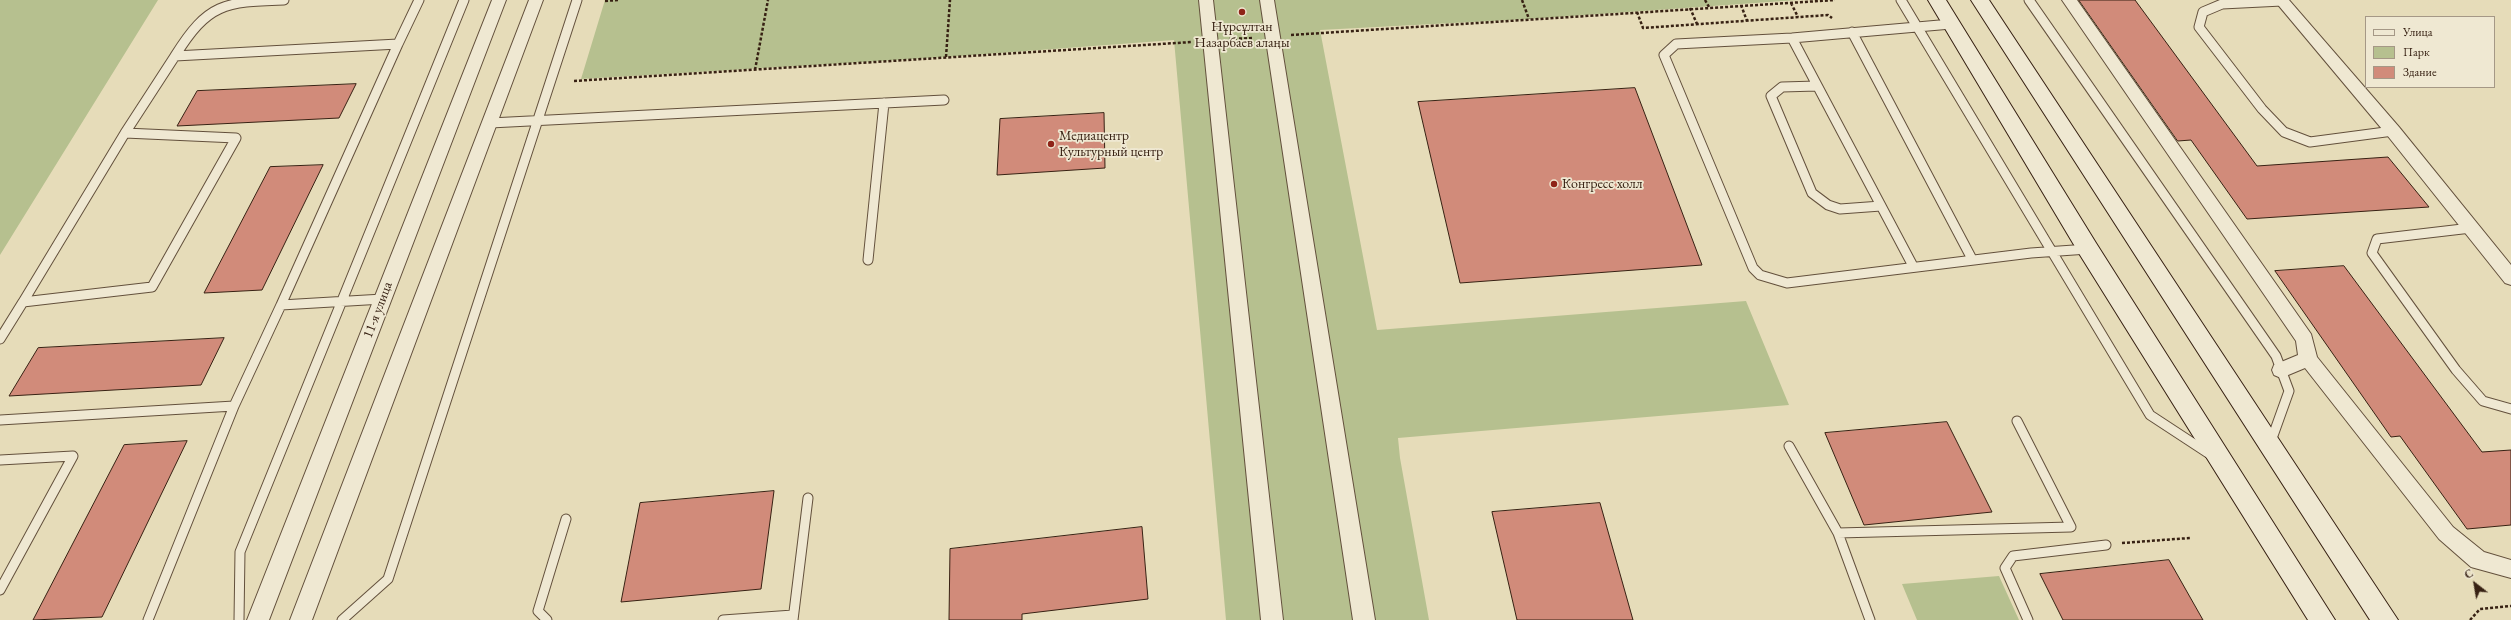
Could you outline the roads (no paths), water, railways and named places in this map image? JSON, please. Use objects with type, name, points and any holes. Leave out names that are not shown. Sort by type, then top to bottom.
[{"type":"street","name":"11-я улица","points":[[258,620],[498,0]]},
{"type":"street","points":[[301,620],[536,0]]},
{"type":"street","points":[[1206,0],[1272,620]]},
{"type":"street","points":[[1267,0],[1364,620]]},
{"type":"street","points":[[1937,0],[2088,250],[2225,464],[2322,620]]},
{"type":"street","points":[[1980,0],[2385,620]]},
{"type":"street","points":[[2069,0],[2305,339],[2308,359],[2446,533],[2478,560],[2511,569]]},
{"type":"street","points":[[2282,1],[2393,132],[2511,278]]},
{"type":"street","points":[[2281,370],[2308,359]]},
{"type":"lane","points":[[0,339],[125,132],[186,37],[200,21],[219,6],[230,2],[284,0]]},
{"type":"lane","points":[[148,620],[234,406],[418,0]]},
{"type":"lane","points":[[239,620],[240,552],[464,0]]},
{"type":"lane","points":[[342,620],[388,579],[577,0]]},
{"type":"lane","points":[[1901,0],[1918,26],[2050,251],[2150,415],[2225,464]]},
{"type":"lane","points":[[2029,0],[2276,356],[2289,391],[2282,418],[2270,444]]},
{"type":"lane","points":[[2282,1],[2222,4],[2203,12],[2199,27],[2262,109],[2284,132],[2310,142],[2393,132]]},
{"type":"lane","points":[[1951,24],[1792,38],[1676,44],[1664,56],[1753,268],[1760,275],[1787,283],[1972,259],[2050,251],[2088,250]]},
{"type":"lane","points":[[1852,32],[1972,259]]},
{"type":"lane","points":[[1792,38],[1913,266]]},
{"type":"lane","points":[[175,56],[398,44]]},
{"type":"lane","points":[[1817,86],[1782,87],[1771,96],[1812,193],[1828,205],[1840,209],[1881,206]]},
{"type":"lane","points":[[490,124],[944,100]]},
{"type":"lane","points":[[868,260],[884,103]]},
{"type":"lane","points":[[23,302],[152,287],[236,138],[125,132]]},
{"type":"lane","points":[[2471,228],[2377,239],[2372,253],[2456,370],[2482,401],[2511,409]]},
{"type":"lane","points":[[281,305],[383,298]]},
{"type":"lane","points":[[0,420],[234,406]]},
{"type":"lane","points":[[1838,533],[2071,527],[2017,421]]},
{"type":"lane","points":[[1789,446],[1838,533],[1870,620]]},
{"type":"lane","points":[[0,460],[73,456],[0,590]]},
{"type":"lane","points":[[723,620],[793,618],[808,498]]},
{"type":"lane","points":[[547,620],[538,611],[566,519]]},
{"type":"lane","points":[[2028,620],[2005,568],[2013,556],[2106,545]]},
{"type":"place","name":"Нұрсұлтан Назарбаев алаңы","points":[[1242,12]]},
{"type":"place","name":"Медиацентр Культурный центр","points":[[1051,144]]},
{"type":"place","name":"Конгресс холл","points":[[1554,184]]}]
